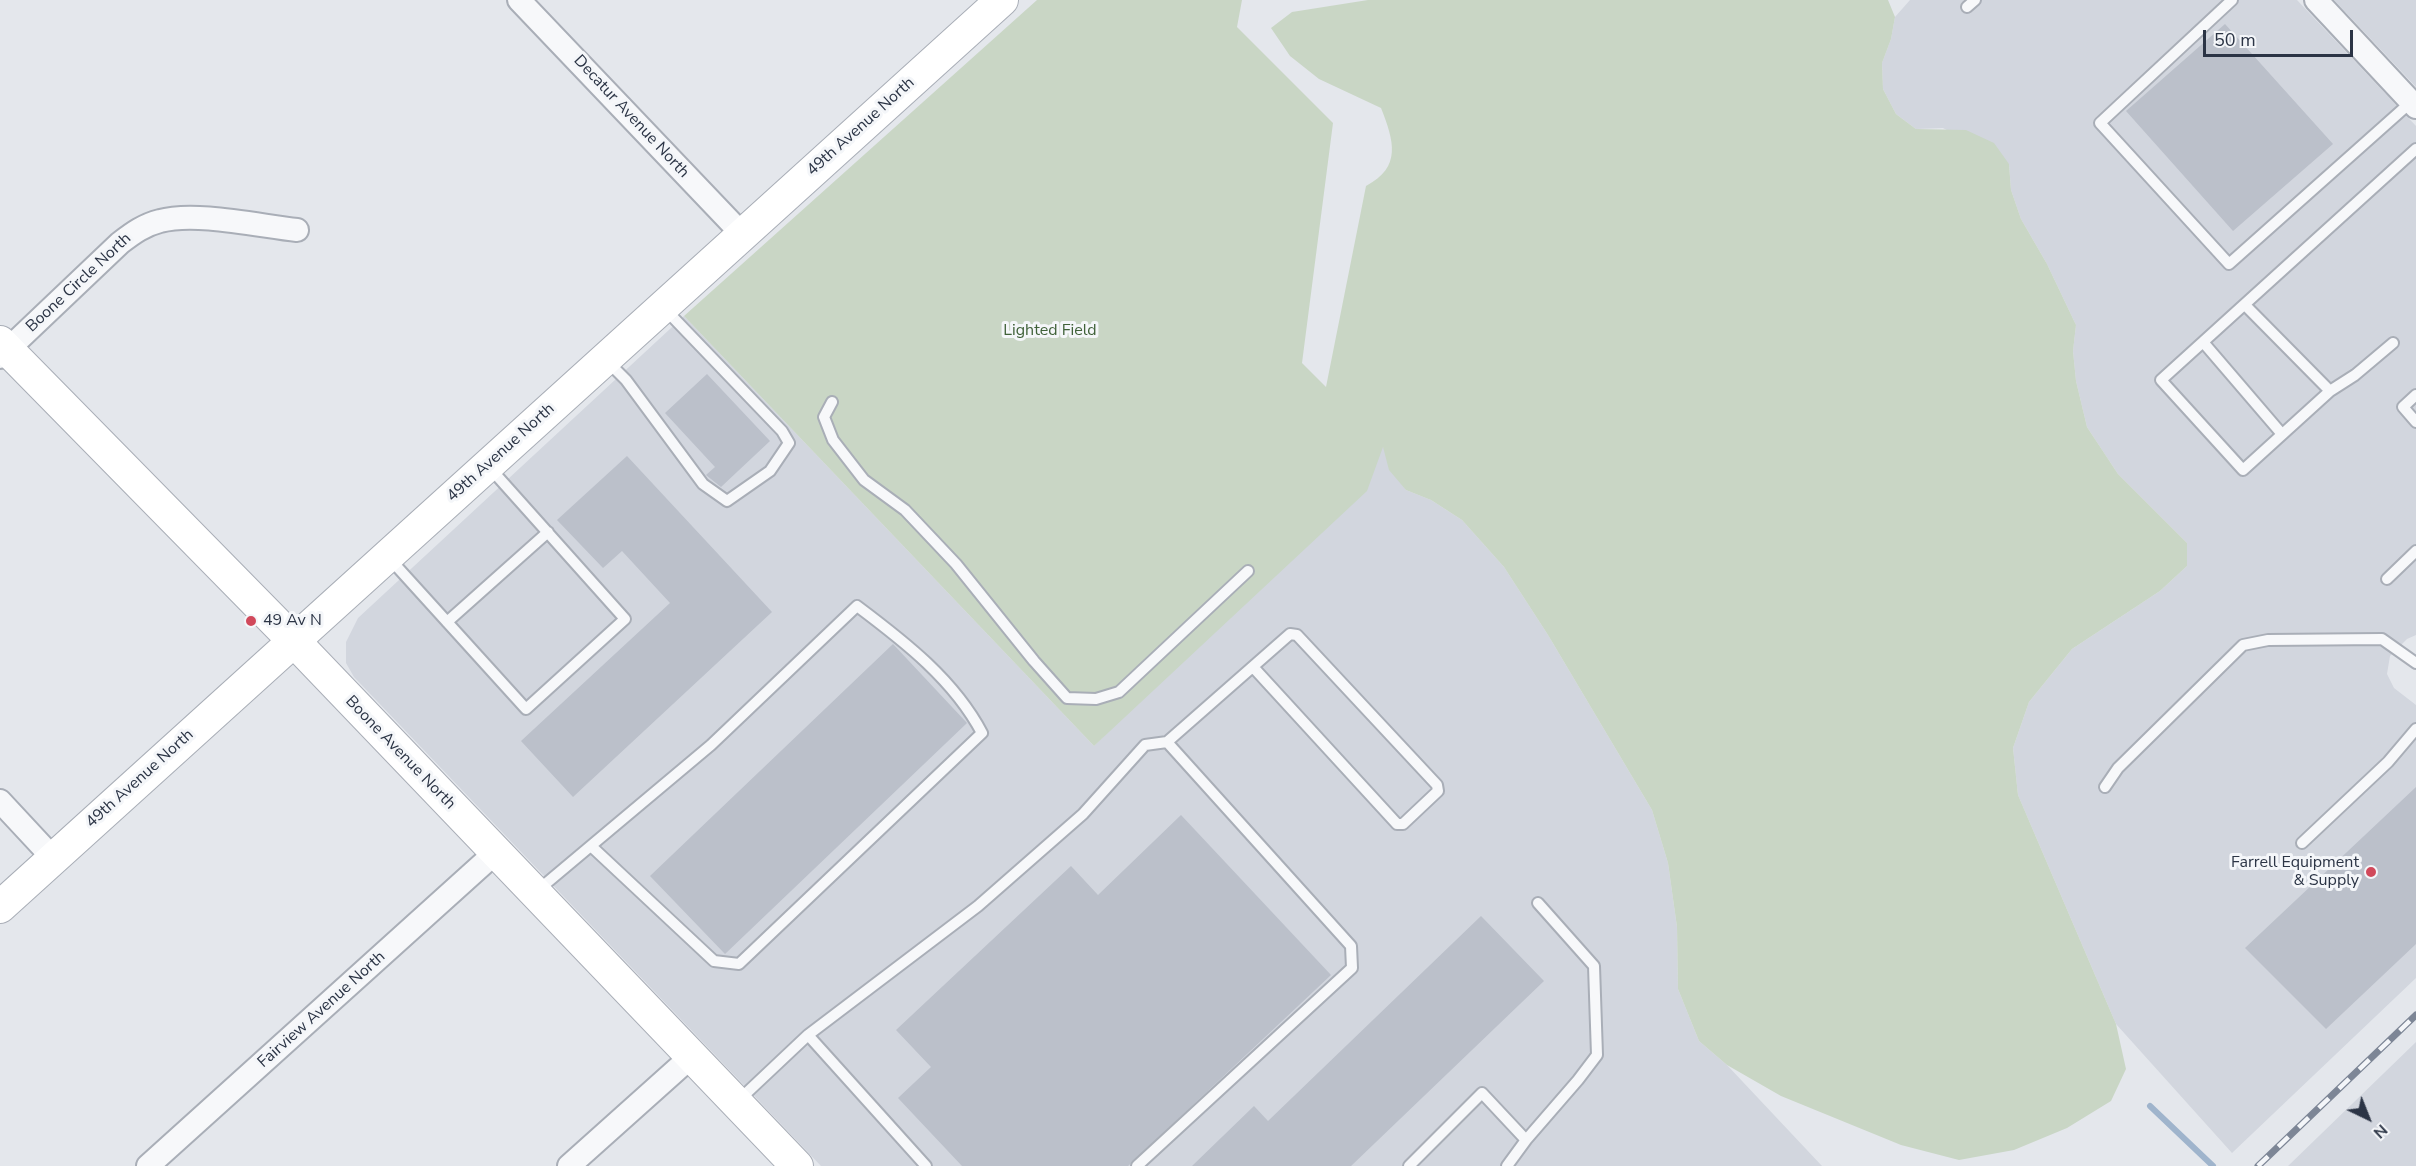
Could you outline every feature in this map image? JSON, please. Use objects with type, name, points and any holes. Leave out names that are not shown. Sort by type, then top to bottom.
[{"type":"street","name":"Decatur Avenue North","points":[[519,0],[743,235]]},
{"type":"street","name":"49th Avenue North","points":[[0,907],[1002,0]]},
{"type":"street","points":[[2316,0],[2413,104]]},
{"type":"street","name":"Boone Circle North","points":[[3,350],[120,243],[139,229],[161,221],[185,217],[297,230]]},
{"type":"street","name":"Boone Avenue North","points":[[3,350],[293,640],[797,1166]]},
{"type":"street","points":[[0,801],[53,858]]},
{"type":"street","name":"Fairview Avenue North","points":[[148,1166],[495,853]]},
{"type":"street","points":[[569,1166],[693,1055]]},
{"type":"lane","points":[[2232,0],[2100,123],[2229,264],[2413,104]]},
{"type":"lane","points":[[2394,343],[2355,375],[2330,391],[2281,433],[2243,470],[2161,380],[2416,149]]},
{"type":"lane","points":[[2245,304],[2330,391]]},
{"type":"lane","points":[[605,359],[626,380],[703,484],[727,501],[770,471],[789,443],[782,430],[663,307]]},
{"type":"lane","points":[[2203,342],[2281,433]]},
{"type":"lane","points":[[2416,395],[2403,408],[2416,422]]},
{"type":"lane","points":[[832,402],[824,417],[833,440],[864,480],[905,510],[956,564],[1034,661],[1067,698],[1095,699],[1119,692],[1248,571]]},
{"type":"lane","points":[[387,556],[526,709],[625,619],[488,466]]},
{"type":"lane","points":[[447,622],[548,532]]},
{"type":"lane","points":[[2387,579],[2416,551]]},
{"type":"lane","points":[[535,893],[591,846],[711,746],[857,606],[911,647],[970,712],[982,733],[739,964],[714,961],[591,846]]},
{"type":"lane","points":[[736,1102],[808,1035],[978,906],[1083,814],[1145,745],[1167,742],[1290,634],[1297,635],[1437,785],[1438,791],[1403,824],[1397,824],[1253,667]]},
{"type":"lane","points":[[2105,787],[2118,768],[2243,645],[2268,640],[2382,639],[2416,663]]},
{"type":"lane","points":[[2302,843],[2388,762],[2416,729]]},
{"type":"lane","points":[[1137,1166],[1352,968],[1351,946],[1167,742]]},
{"type":"lane","points":[[1507,1166],[1597,1055],[1594,966],[1538,903]]},
{"type":"lane","points":[[808,1035],[926,1166]]},
{"type":"lane","points":[[1409,1166],[1482,1093],[1526,1140]]},
{"type":"shaded area","points":[[1910,0],[2297,0],[2416,126],[2416,635],[2407,639],[2390,656],[2387,674],[2394,688],[2416,705],[2416,978],[2232,1153],[2116,1024],[2018,795],[2013,748],[2029,702],[2072,649],[2160,591],[2187,566],[2187,543],[2118,474],[2087,427],[2076,381],[2073,351],[2076,325],[2047,264],[2021,219],[2011,190],[2009,164],[1943,128],[1916,129],[1896,114],[1883,89],[1882,63],[1891,39],[1895,17]]},
{"type":"shaded area","points":[[2334,0],[2416,0],[2416,87]]},
{"type":"shaded area","points":[[684,316],[1094,746],[1383,446],[1406,490],[1431,500],[1462,520],[1504,567],[1548,635],[1652,810],[1668,863],[1677,927],[1678,989],[1699,1041],[1727,1065],[1822,1166],[821,1166],[354,677],[346,663],[346,642],[358,618]]},
{"type":"shaded area","points":[[2416,1042],[2416,1166],[2288,1166]]},
{"type":"green space","name":"Lighted Field","points":[[1037,0],[1242,0],[1237,27],[1333,123],[1302,363],[1326,387],[1366,186],[1378,179],[1385,170],[1392,152],[1389,131],[1381,108],[1319,79],[1290,56],[1271,28],[1292,12],[1368,0],[1888,0],[1895,17],[1891,39],[1882,63],[1883,89],[1896,114],[1916,129],[1966,130],[1994,143],[2009,164],[2011,190],[2021,219],[2047,264],[2076,325],[2073,351],[2076,381],[2087,427],[2118,474],[2187,543],[2187,566],[2160,591],[2072,649],[2029,702],[2013,748],[2018,795],[2116,1024],[2126,1069],[2111,1101],[2067,1128],[2014,1150],[1959,1160],[1901,1145],[1781,1096],[1727,1065],[1699,1041],[1678,989],[1677,927],[1668,863],[1652,810],[1548,635],[1504,567],[1462,520],[1431,500],[1406,490],[1389,470],[1383,447],[1367,491],[1094,746],[684,316]]},
{"type":"building","points":[[2225,24],[2333,144],[2233,231],[2126,111]]},
{"type":"building","points":[[707,374],[770,441],[721,487],[706,475],[715,467],[665,413]]},
{"type":"building","points":[[627,456],[772,612],[573,797],[521,741],[670,603],[622,551],[603,568],[557,520]]},
{"type":"building","points":[[893,644],[967,723],[725,954],[650,876]]},
{"type":"building","name":"Farrell Equipment & Supply","points":[[2416,787],[2416,944],[2326,1029],[2245,948]]},
{"type":"building","points":[[1181,815],[1331,975],[1128,1166],[962,1166],[898,1098],[931,1067],[896,1030],[1071,866],[1098,895]]},
{"type":"building","points":[[1481,916],[1544,981],[1351,1166],[1192,1166],[1254,1106],[1268,1121]]},
{"type":"waterway","points":[[2150,1106],[2213,1166]]},
{"type":"railway","points":[[2258,1166],[2416,1015]]},
{"type":"place","name":"49 Av N","points":[[251,621]]},
{"type":"place","name":"Farrell Equipment & Supply","points":[[2371,872]]}]
